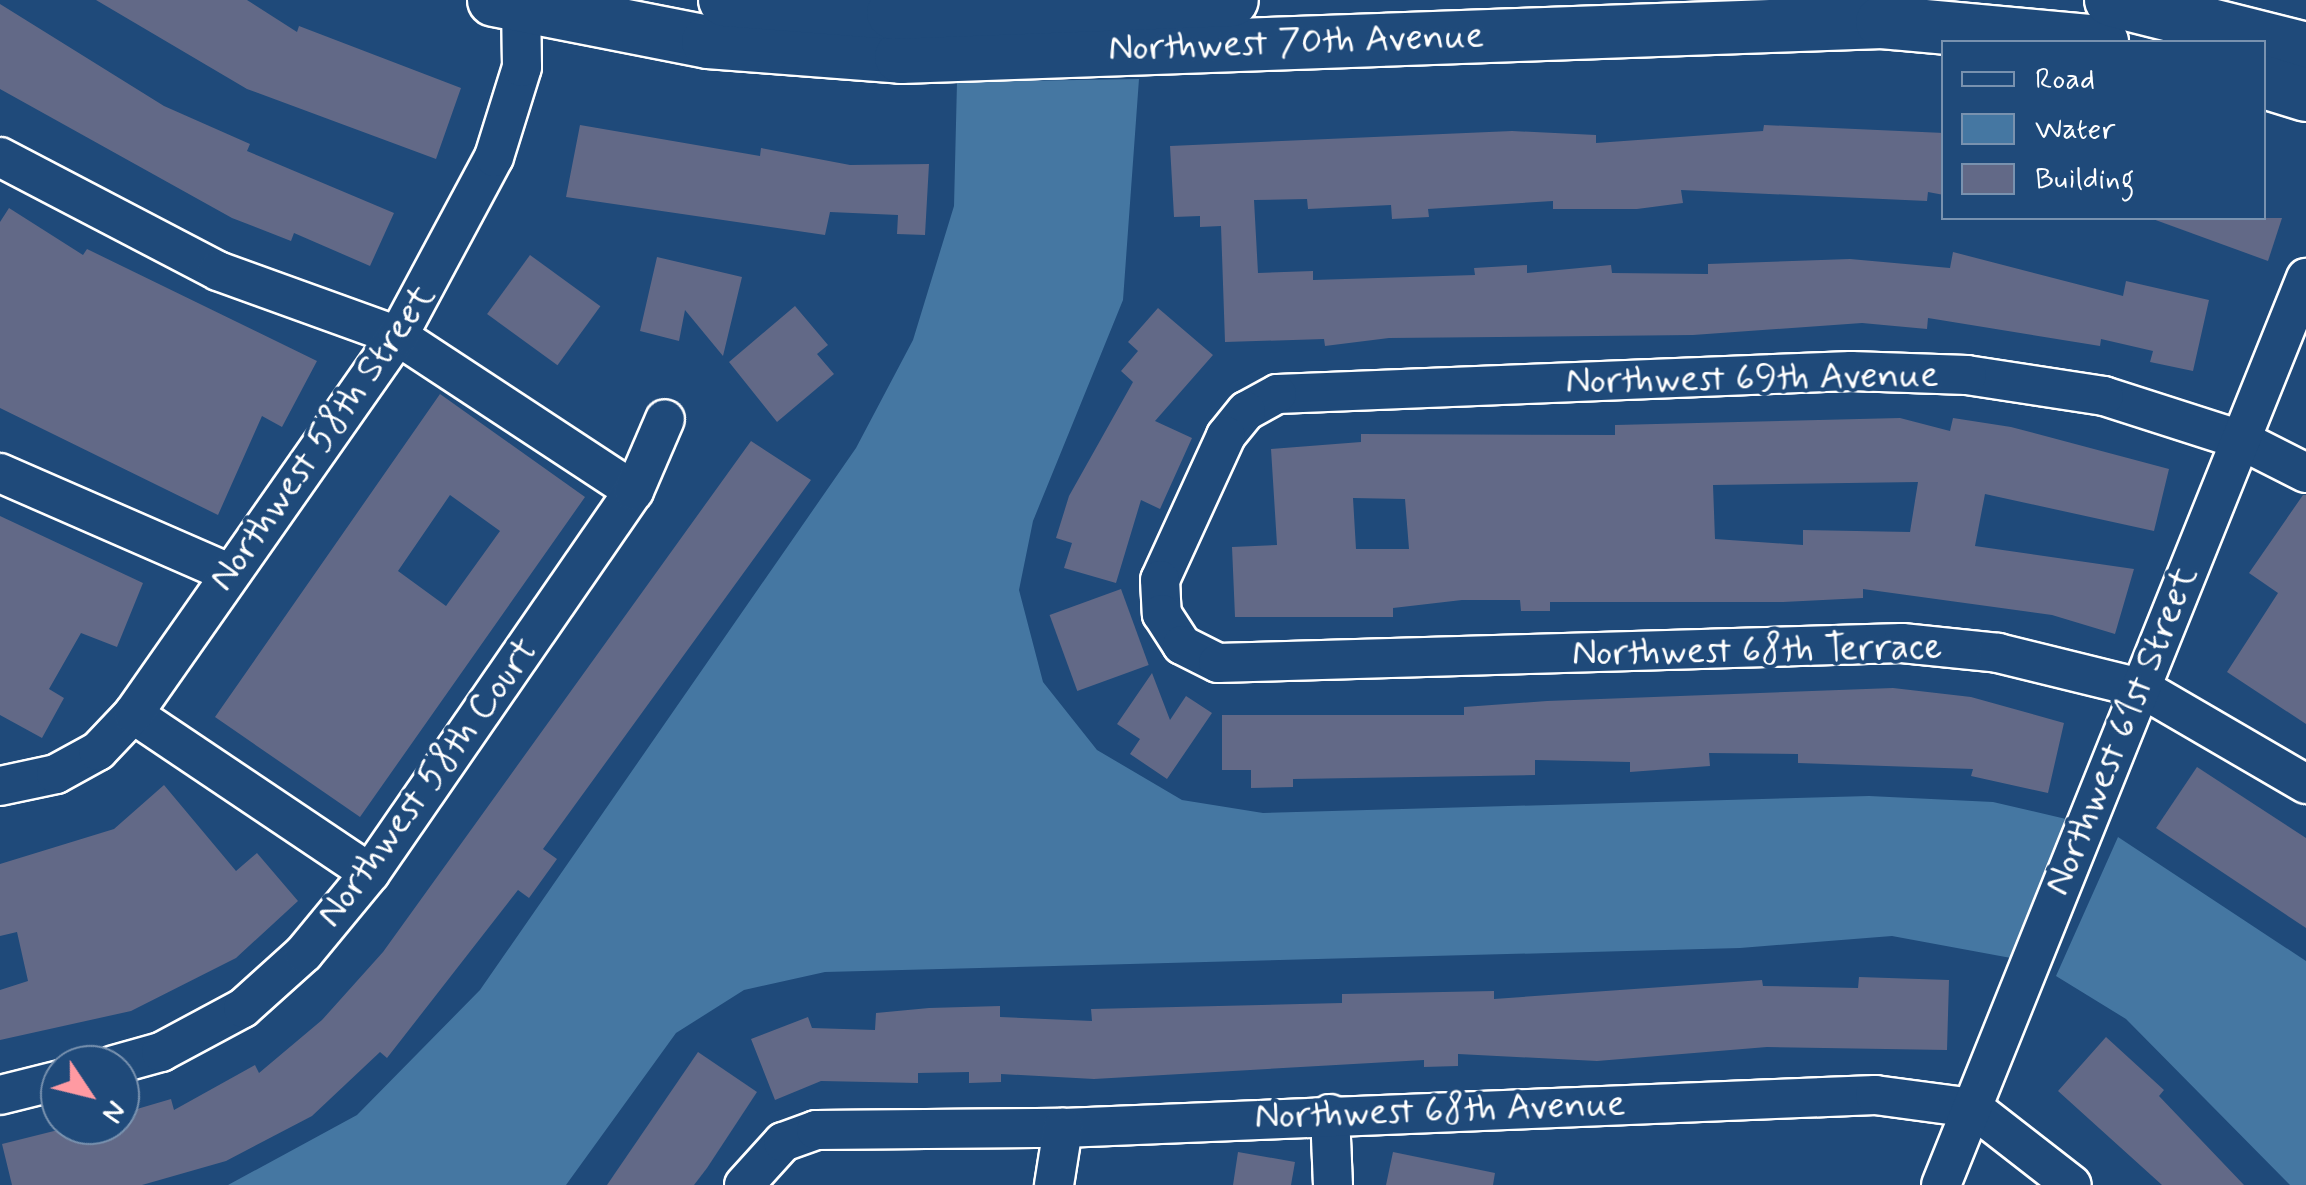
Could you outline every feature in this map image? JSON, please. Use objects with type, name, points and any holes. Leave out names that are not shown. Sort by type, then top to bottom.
[{"type":"street","name":"Northwest 70th Avenue","points":[[725,0],[893,13],[1232,0]]},
{"type":"street","points":[[2111,0],[2306,49]]},
{"type":"street","name":"Northwest 70th Avenue","points":[[512,3],[708,42],[901,57],[1882,22],[2080,40]]},
{"type":"street","name":"Northwest 58th Street","points":[[0,786],[84,759],[133,714],[228,573],[398,336],[494,157],[522,66],[512,3]]},
{"type":"street","points":[[2266,83],[2306,96]]},
{"type":"street","points":[[0,156],[218,271],[398,336],[634,491]]},
{"type":"street","name":"Northwest 61st Street","points":[[1941,1185],[2306,278]]},
{"type":"street","name":"Northwest 69th Avenue","points":[[1182,645],[1162,614],[1160,580],[1226,436],[1246,411],[1277,394],[1851,371],[1967,375],[2104,396],[2241,440],[2306,473]]},
{"type":"street","name":"Northwest 58th Court","points":[[140,1058],[162,1052],[244,1008],[304,953],[370,873],[634,491],[665,419]]},
{"type":"street","points":[[0,473],[228,573]]},
{"type":"street","name":"Northwest 68th Terrace","points":[[1182,645],[1218,663],[1902,643],[1998,653],[2141,688],[2306,784]]},
{"type":"street","points":[[133,714],[370,873]]},
{"type":"street","points":[[0,1095],[40,1085]]},
{"type":"street","name":"Northwest 68th Avenue","points":[[744,1185],[782,1142],[816,1130],[1063,1128],[1330,1114],[1875,1095],[1972,1108],[2072,1185]]},
{"type":"street","points":[[1330,1114],[1333,1185]]},
{"type":"street","points":[[1054,1185],[1063,1128]]},
{"type":"water","points":[[1139,79],[1123,300],[1033,521],[1019,590],[1043,682],[1097,750],[1182,800],[1263,813],[1869,796],[1993,802],[2066,819],[2011,958],[1892,936],[1740,948],[825,972],[744,990],[676,1033],[566,1185],[228,1185],[357,1115],[480,990],[856,448],[913,340],[954,206],[957,82]]},
{"type":"water","points":[[2118,837],[2306,961],[2306,1185],[2290,1185],[2126,1019],[2056,976]]},
{"type":"building","points":[[96,0],[247,0],[297,32],[299,26],[461,88],[436,159],[247,89]]},
{"type":"building","points":[[0,4],[164,106],[250,144],[247,151],[394,213],[370,266],[294,233],[291,241],[232,218],[0,89]]},
{"type":"building","points":[[580,125],[760,156],[761,148],[850,165],[929,164],[925,235],[897,234],[898,215],[830,212],[825,235],[566,197]]},
{"type":"building","points":[[1764,125],[1941,133],[1941,194],[1928,192],[1927,201],[1681,190],[1683,203],[1637,209],[1553,209],[1553,201],[1428,209],[1429,217],[1392,219],[1391,205],[1308,209],[1307,199],[1254,200],[1258,273],[1313,271],[1313,280],[1475,275],[1474,268],[1527,265],[1527,273],[1611,265],[1612,273],[1708,274],[1708,264],[1850,259],[1950,268],[1953,252],[2123,296],[2126,281],[2209,300],[2193,371],[2150,362],[2153,351],[2101,339],[2100,346],[1928,318],[1927,329],[1862,323],[1693,335],[1389,338],[1325,346],[1324,339],[1225,342],[1221,226],[1200,227],[1200,216],[1174,217],[1170,146],[1512,131],[1596,135],[1596,143],[1763,131]]},
{"type":"building","points":[[9,208],[83,255],[87,249],[317,361],[282,427],[262,416],[218,515],[0,408],[0,222]]},
{"type":"building","points":[[2282,218],[2268,261],[2155,220]]},
{"type":"building","points":[[530,255],[600,306],[557,365],[487,314]]},
{"type":"building","points":[[657,257],[742,277],[723,356],[685,310],[679,341],[640,331]]},
{"type":"building","points":[[795,306],[828,345],[817,354],[834,374],[777,422],[729,362]]},
{"type":"building","points":[[1158,308],[1213,355],[1155,421],[1192,438],[1160,509],[1141,500],[1116,583],[1064,568],[1072,543],[1056,538],[1069,496],[1133,382],[1121,371],[1138,351],[1128,342]]},
{"type":"building","points":[[440,394],[585,497],[360,817],[215,717]],"holes":[[[450,495],[500,531],[446,606],[398,571]]]},
{"type":"building","points":[[1900,418],[1950,431],[1953,418],[2011,427],[2169,469],[2154,531],[1985,494],[1975,546],[2134,569],[2115,634],[2052,615],[1863,589],[1863,598],[1783,602],[1550,602],[1550,611],[1521,611],[1520,600],[1462,600],[1393,608],[1393,617],[1235,617],[1232,547],[1277,545],[1271,449],[1361,442],[1361,434],[1615,435],[1615,425]],"holes":[[[1918,482],[1910,532],[1803,530],[1803,545],[1715,539],[1713,485]],[[1353,498],[1405,499],[1409,549],[1356,549]]]},
{"type":"building","points":[[751,441],[811,480],[543,849],[557,859],[529,898],[518,890],[387,1058],[380,1052],[312,1116],[226,1161],[142,1185],[12,1185],[2,1144],[40,1134],[40,1145],[140,1145],[140,1108],[171,1099],[174,1110],[255,1065],[259,1073],[322,1020],[383,952]]},
{"type":"building","points":[[2303,495],[2306,724],[2227,672],[2278,593],[2249,573]]},
{"type":"building","points":[[0,516],[143,583],[117,647],[81,633],[49,689],[64,698],[42,738],[0,715]]},
{"type":"building","points":[[1121,589],[1149,665],[1077,691],[1050,615]]},
{"type":"building","points":[[1152,673],[1170,720],[1186,696],[1212,713],[1167,779],[1130,754],[1140,739],[1117,724]]},
{"type":"building","points":[[1893,688],[1971,697],[2064,723],[2048,793],[1971,776],[1973,769],[1798,763],[1798,754],[1709,753],[1710,766],[1630,772],[1630,762],[1535,760],[1535,775],[1293,779],[1293,787],[1251,788],[1251,770],[1222,770],[1222,715],[1464,715],[1464,707],[1547,701]]},
{"type":"building","points":[[2197,767],[2306,838],[2306,928],[2156,828]]},
{"type":"building","points":[[164,785],[236,871],[257,853],[298,901],[236,958],[131,1011],[0,1040],[0,990],[28,981],[17,932],[0,936],[0,864],[114,829]]},
{"type":"building","points":[[1859,977],[1949,980],[1947,1050],[1767,1047],[1597,1061],[1458,1054],[1458,1066],[1424,1067],[1424,1060],[1094,1079],[1001,1074],[1001,1082],[969,1083],[969,1072],[918,1073],[918,1083],[821,1081],[775,1100],[751,1039],[808,1017],[812,1028],[875,1030],[876,1013],[929,1008],[1000,1006],[1000,1017],[1092,1021],[1091,1009],[1342,1003],[1342,994],[1494,991],[1494,999],[1762,980],[1763,986],[1858,988]]},
{"type":"building","points":[[2106,1037],[2164,1090],[2159,1096],[2244,1185],[2162,1185],[2058,1091]]},
{"type":"building","points":[[698,1052],[757,1092],[707,1168],[694,1185],[607,1185]]},
{"type":"building","points":[[1238,1152],[1295,1162],[1291,1185],[1233,1185]]},
{"type":"building","points":[[1393,1152],[1495,1173],[1493,1185],[1386,1185]]}]
